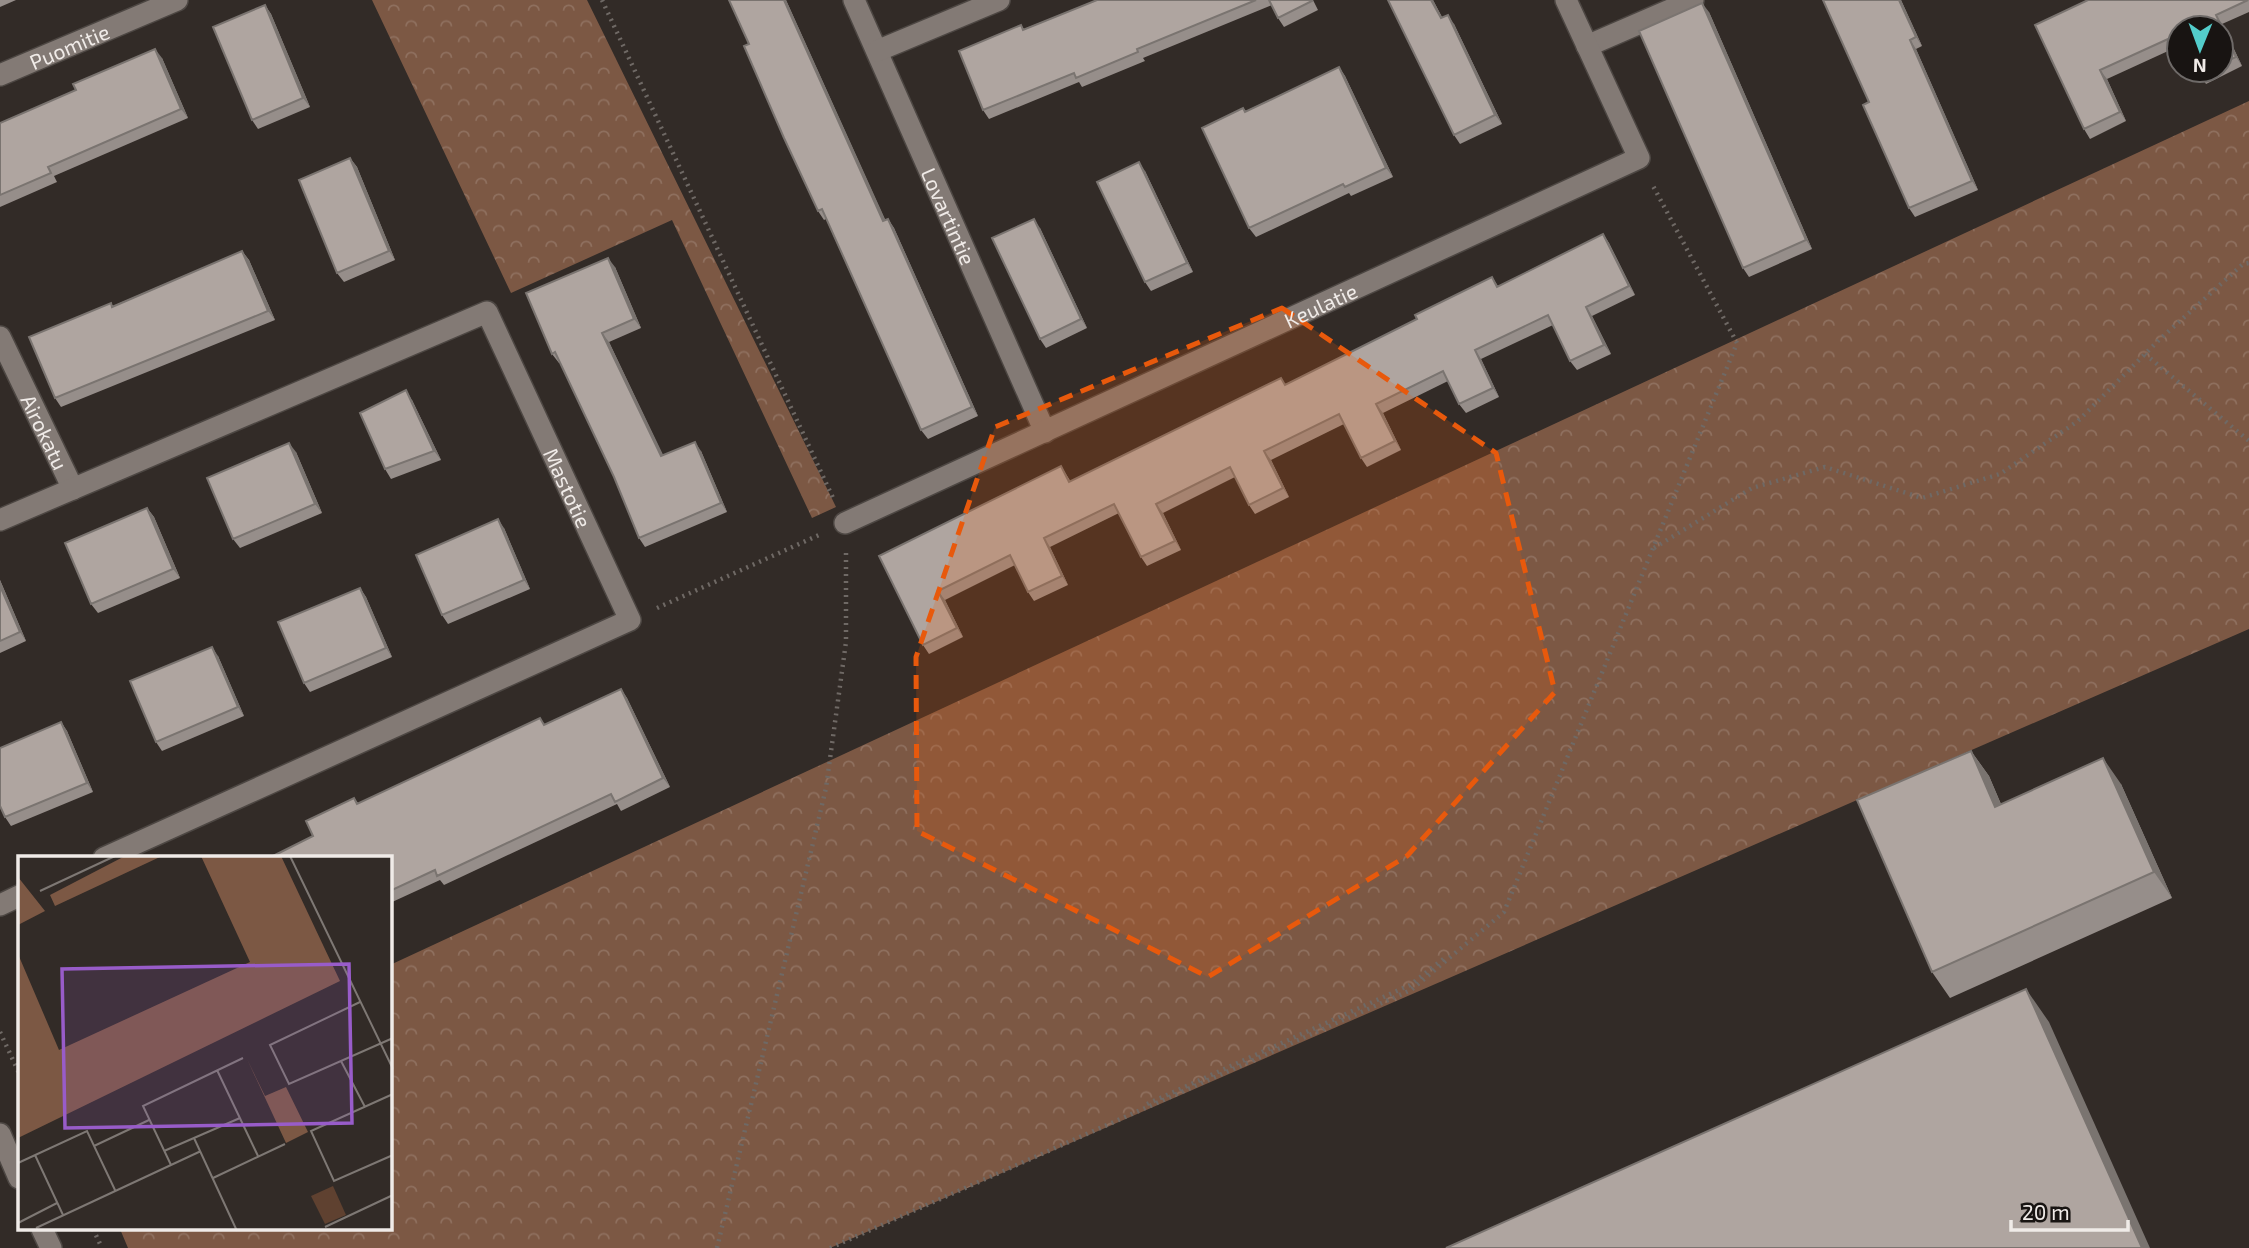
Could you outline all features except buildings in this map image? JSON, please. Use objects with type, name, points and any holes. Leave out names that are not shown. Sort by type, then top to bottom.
[{"type":"street","name":"Puomitie","points":[[0,75],[177,0]]},
{"type":"street","name":"Lovartintie","points":[[854,0],[1045,432]]},
{"type":"street","points":[[877,51],[999,0]]},
{"type":"street","points":[[1566,0],[1639,158]]},
{"type":"street","points":[[1587,46],[1693,0]]},
{"type":"street","name":"Keulatie","points":[[845,523],[1639,158]]},
{"type":"street","name":"Mastotie","points":[[0,520],[488,312],[630,620]]},
{"type":"street","name":"Airokatu","points":[[0,337],[73,489]]},
{"type":"street","points":[[108,856],[630,620]]},
{"type":"street","points":[[0,905],[18,896]]},
{"type":"street","points":[[0,1134],[18,1176]]},
{"type":"street","points":[[43,1230],[51,1248]]},
{"type":"path","points":[[602,0],[845,523],[846,642],[826,788],[717,1248]]},
{"type":"path","points":[[829,1248],[1411,990],[1504,912],[1737,343],[1639,158]]},
{"type":"path","points":[[1653,548],[1752,488],[1825,467],[1922,498],[2000,474],[2078,421],[2145,354],[2243,264],[2249,263]]},
{"type":"path","points":[[2145,354],[2249,441]]},
{"type":"path","points":[[630,620],[845,523]]},
{"type":"path","points":[[0,1032],[18,1071]]},
{"type":"path","points":[[93,1230],[102,1248]]},
{"type":"highlighted area","points":[[1282,308],[1496,453],[1555,692],[1407,856],[1208,977],[917,831],[916,657],[995,427]]},
{"type":"green space","points":[[372,0],[587,0],[836,507],[812,518],[672,220],[511,293]]},
{"type":"green space","points":[[2249,101],[2249,629],[830,1248],[128,1248],[120,1230],[392,1230],[392,964]]}]
